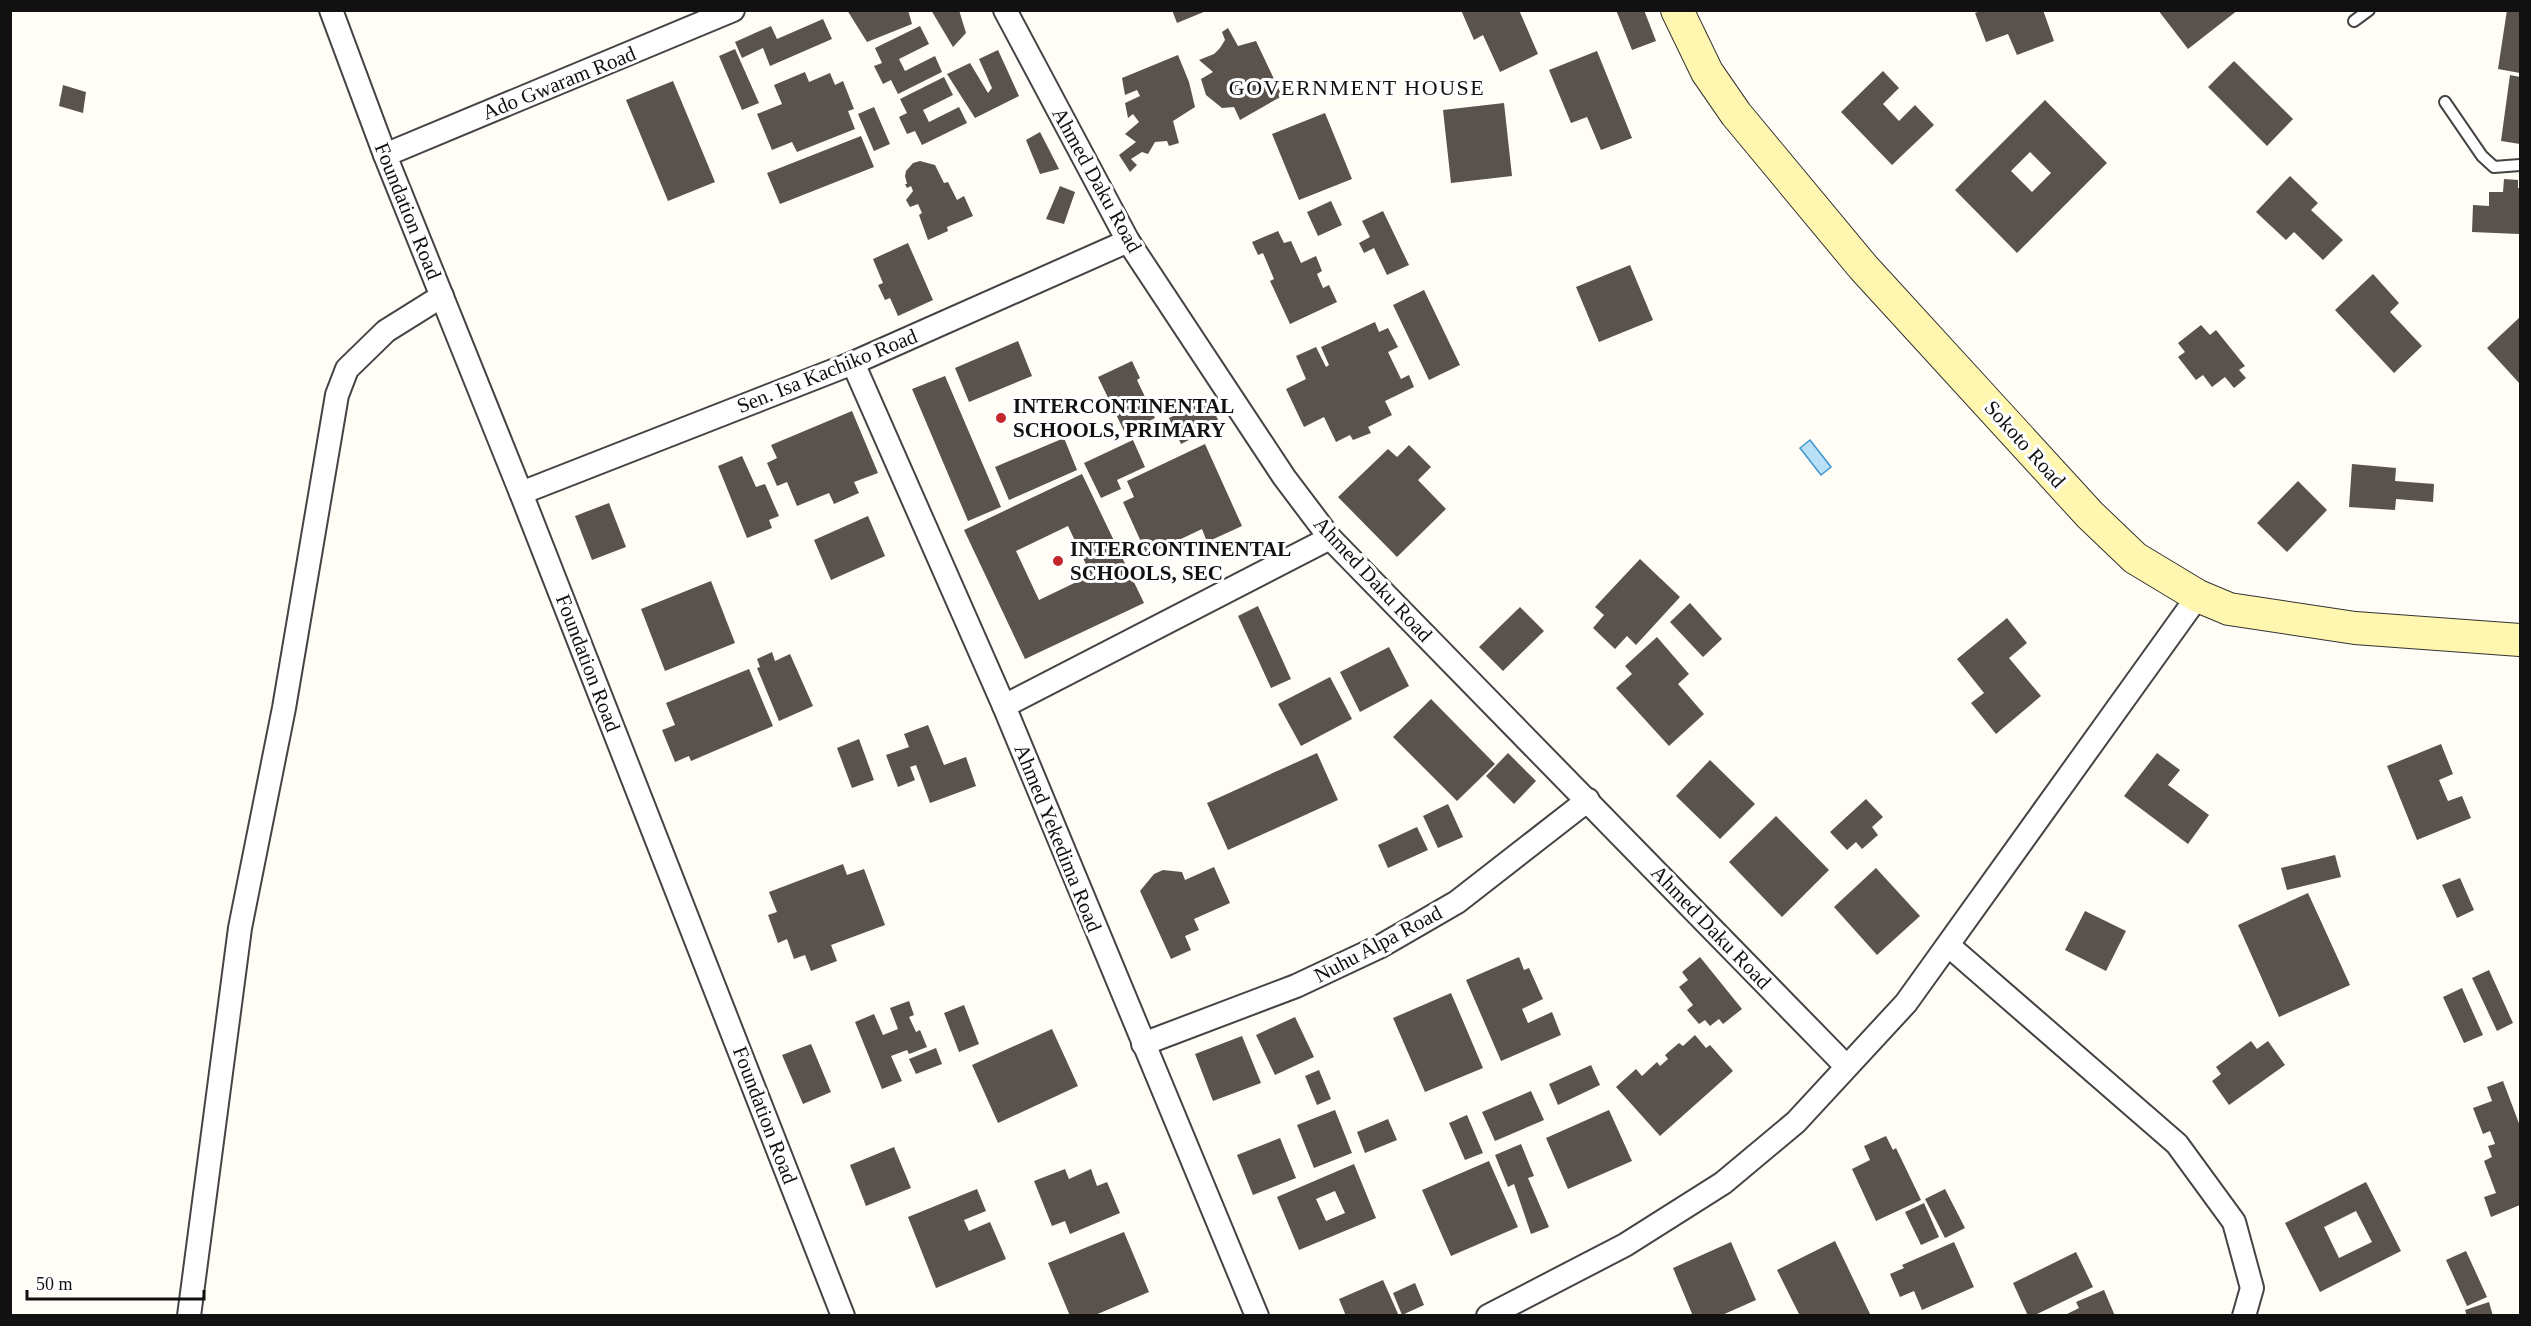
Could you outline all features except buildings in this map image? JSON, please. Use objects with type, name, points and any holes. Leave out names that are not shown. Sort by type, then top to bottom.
[{"type":"street","name":"Foundation Road","points":[[331,10],[385,155],[521,493],[843,1316]]},
{"type":"street","name":"Ado Gwaram Road","points":[[385,155],[733,10]]},
{"type":"street","name":"Ahmed Daku Road","points":[[1005,10],[1128,241],[1284,477],[1330,538],[1846,1066]]},
{"type":"street","name":"Sokoto Road","points":[[1677,10],[1707,72],[1731,105],[1863,267],[2090,516],[2135,558],[2198,596],[2229,609],[2355,628],[2520,640]]},
{"type":"street","name":"Sen. Isa Kachiko Road","points":[[521,493],[853,363],[1128,241]]},
{"type":"street","points":[[189,1316],[240,928],[284,708],[337,394],[347,369],[386,331],[442,296]]},
{"type":"street","name":"Ahmed Yekedima Road","points":[[853,363],[1004,706],[1257,1316]]},
{"type":"street","points":[[1004,706],[1330,538]]},
{"type":"street","points":[[1488,1316],[1625,1245],[1723,1183],[1796,1122],[1905,1003],[2198,596]]},
{"type":"street","name":"Nuhu Alpa Road","points":[[1143,1044],[1296,986],[1381,946],[1457,902],[1588,800]]},
{"type":"street","points":[[1948,945],[2177,1144],[2234,1222],[2252,1288],[2244,1316]]},
{"type":"lane","points":[[2354,21],[2369,10]]},
{"type":"lane","points":[[2445,102],[2482,156],[2494,167],[2520,165]]},
{"type":"water","points":[[1810,440],[1831,467],[1821,475],[1800,448]]},
{"type":"place","name":"INTERCONTINENTAL SCHOOLS, PRIMARY","points":[[1001,418]]},
{"type":"place","name":"INTERCONTINENTAL SCHOOLS, SEC","points":[[1058,561]]},
{"type":"district","name":"GOVERNMENT HOUSE","points":[[1357,87]]}]
